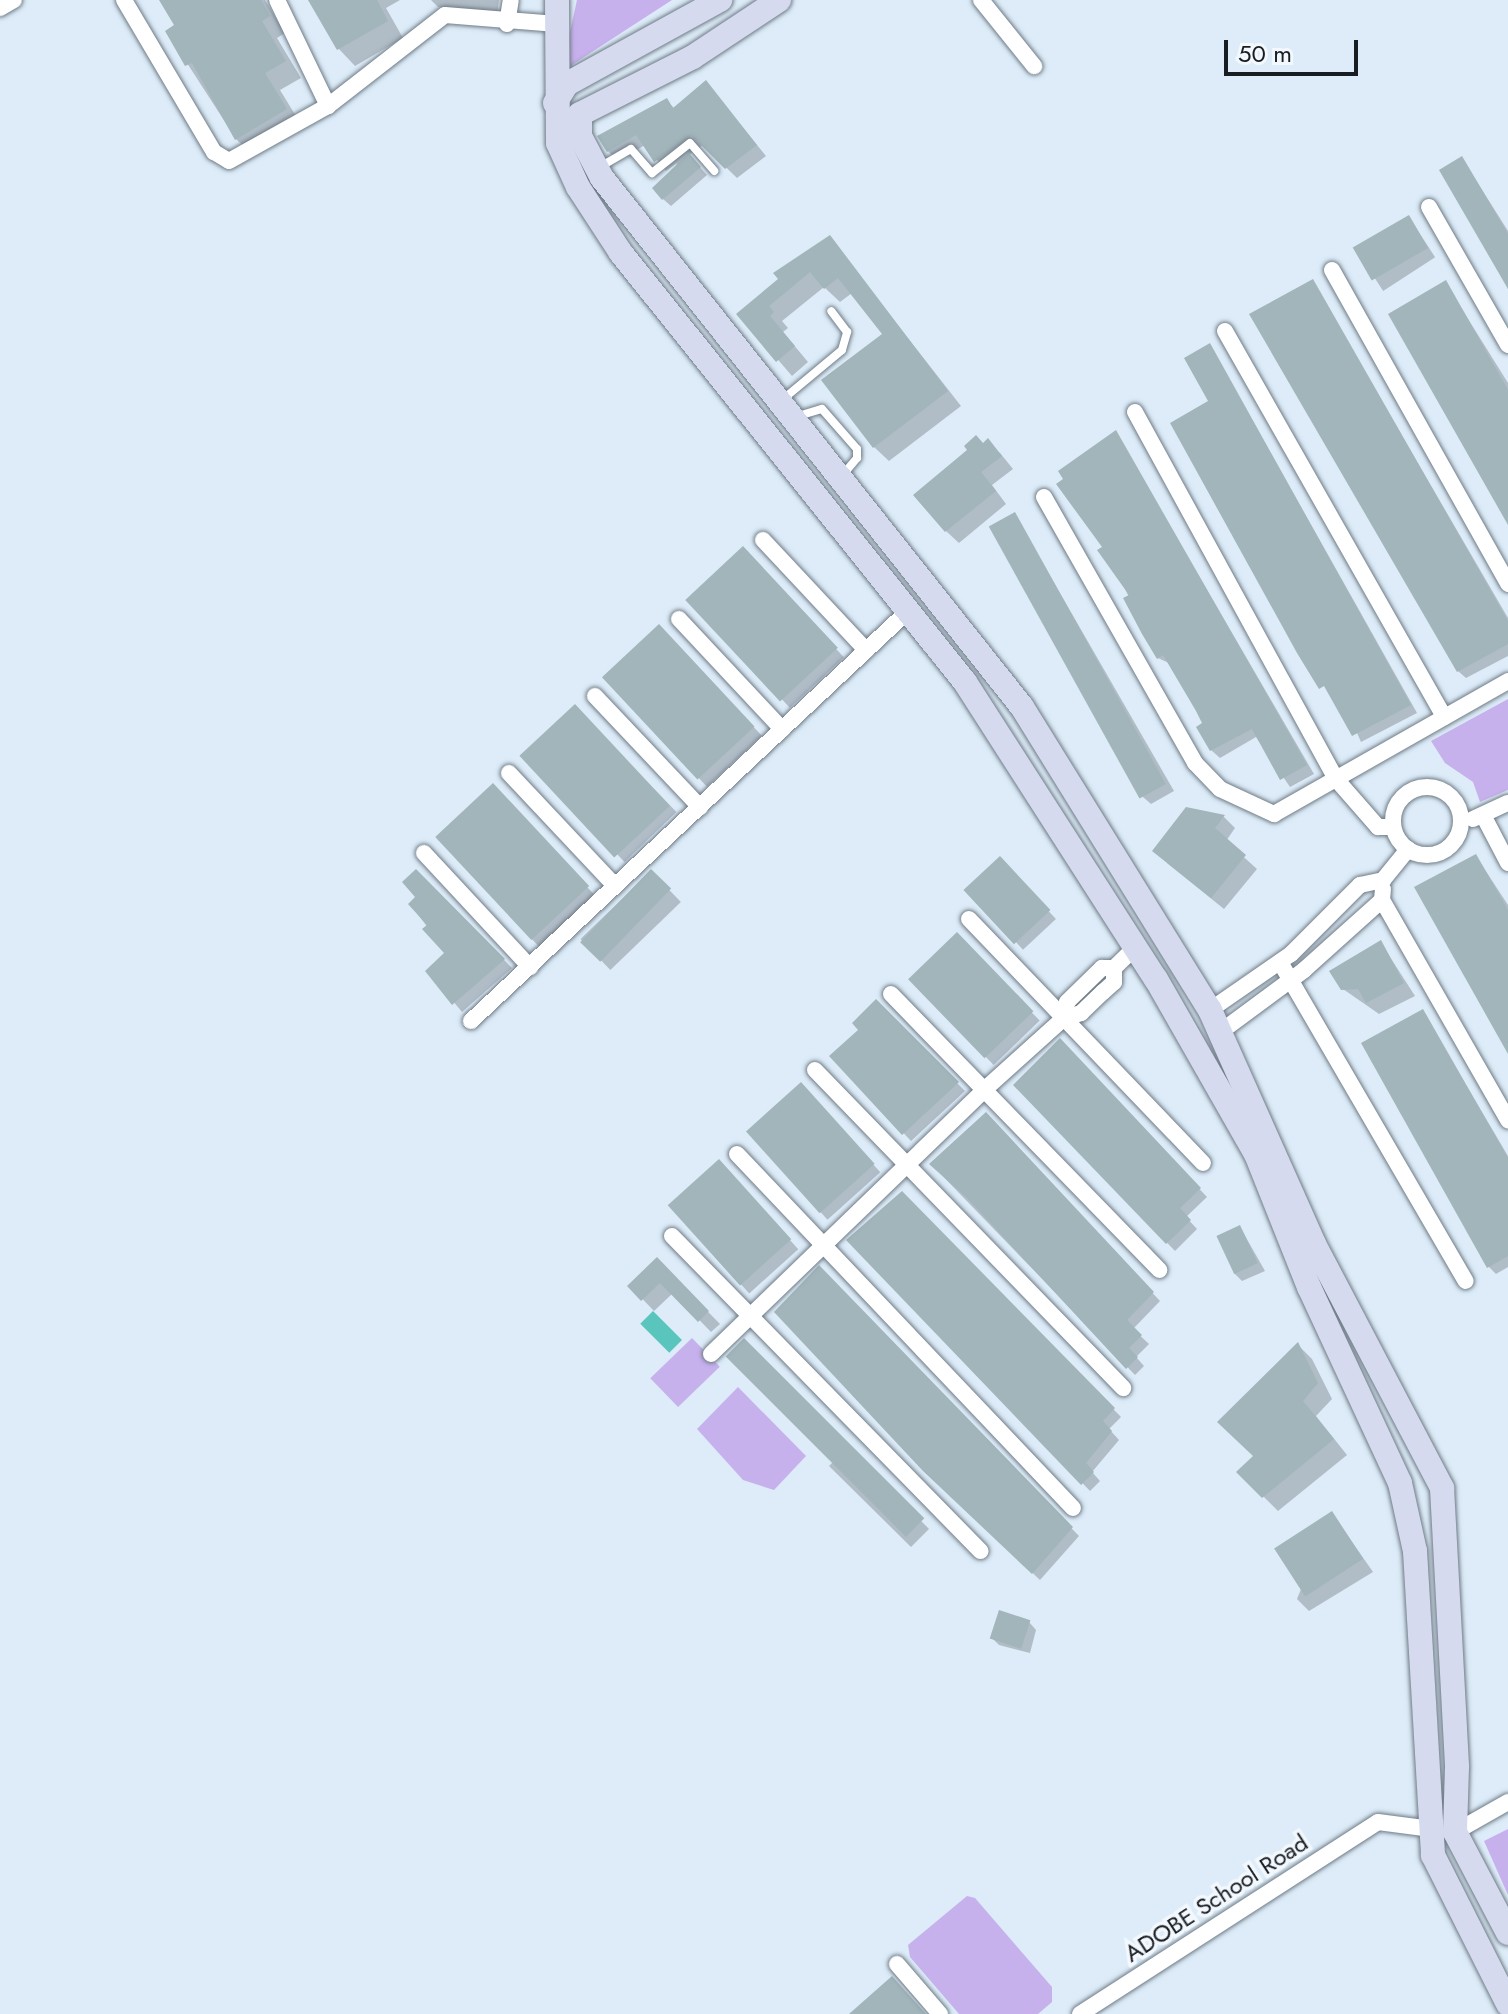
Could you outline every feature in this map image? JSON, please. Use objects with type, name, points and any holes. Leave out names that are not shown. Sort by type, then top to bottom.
[{"type":"street","points":[[0,8],[14,0]]},
{"type":"street","points":[[124,0],[221,160],[240,158],[328,106],[445,15],[507,24],[557,12],[555,103],[558,143],[621,253],[965,682],[1135,948],[1256,1154],[1309,1287],[1400,1483],[1415,1551],[1443,1830],[1508,1933]]},
{"type":"street","points":[[277,0],[328,106]]},
{"type":"street","points":[[507,24],[511,0]]},
{"type":"street","points":[[555,103],[567,84],[720,0]]},
{"type":"street","points":[[779,0],[693,57],[580,114],[580,136],[597,168],[1022,707],[1215,1022],[1331,1275],[1442,1488],[1457,1767],[1443,1830],[1433,1855],[1502,1979],[1508,2004]]},
{"type":"street","points":[[981,0],[1034,66]]},
{"type":"street","points":[[1429,207],[1508,345]]},
{"type":"street","points":[[1332,270],[1508,584]]},
{"type":"street","points":[[1225,331],[1444,717]]},
{"type":"street","points":[[1135,412],[1336,779],[1378,827],[1393,827]]},
{"type":"street","points":[[1044,497],[1179,741],[1220,789],[1274,814],[1508,681]]},
{"type":"street","points":[[856,545],[879,525]]},
{"type":"street","points":[[763,540],[866,650]]},
{"type":"street","points":[[471,1021],[908,611]]},
{"type":"street","points":[[679,619],[782,729]]},
{"type":"street","points":[[595,696],[700,807]]},
{"type":"street","points":[[509,773],[615,886]]},
{"type":"street","points":[[1461,822],[1446,793],[1424,787],[1397,805],[1393,827],[1408,849],[1424,855],[1445,850],[1461,822],[1484,817],[1508,803]]},
{"type":"street","points":[[1484,817],[1508,863]]},
{"type":"street","points":[[1408,849],[1383,880],[1382,900],[1508,1120]]},
{"type":"street","points":[[424,853],[530,967]]},
{"type":"street","points":[[1215,1022],[1360,885],[1383,880]]},
{"type":"street","points":[[1215,1022],[1291,980],[1382,900]]},
{"type":"street","points":[[969,919],[1203,1163]]},
{"type":"street","points":[[711,1354],[984,1090],[1064,1018],[1081,1013],[1114,982],[1114,968],[1135,948]]},
{"type":"street","points":[[1280,962],[1466,1281]]},
{"type":"street","points":[[891,994],[1159,1270]]},
{"type":"street","points":[[815,1070],[1123,1388]]},
{"type":"street","points":[[737,1154],[1073,1508]]},
{"type":"street","points":[[672,1236],[980,1551]]},
{"type":"street","points":[[1309,1287],[1331,1275]]},
{"type":"street","points":[[1443,1830],[1508,1802]]},
{"type":"street","name":"ADOBE School Road","points":[[1080,2014],[1378,1822],[1443,1830]]},
{"type":"street","points":[[897,1964],[940,2014]]},
{"type":"lane","points":[[597,168],[631,149],[652,173],[690,143],[714,171]]},
{"type":"lane","points":[[788,409],[842,350],[847,332],[831,311]]},
{"type":"shaded area","points":[[577,0],[672,0],[561,72]]},
{"type":"shaded area","points":[[1508,699],[1508,790],[1480,802],[1473,782],[1445,763],[1431,741]]},
{"type":"shaded area","points":[[653,1311],[682,1340],[669,1353],[640,1324]]},
{"type":"shaded area","points":[[692,1338],[720,1367],[678,1407],[650,1378]]},
{"type":"shaded area","points":[[738,1387],[806,1456],[774,1490],[743,1480],[697,1429]]},
{"type":"shaded area","points":[[1508,1829],[1508,1895],[1484,1841]]},
{"type":"shaded area","points":[[967,1896],[975,1898],[1052,1987],[1052,2002],[1038,2014],[959,2014],[910,1957],[908,1945]]},
{"type":"building","points":[[159,0],[261,0],[270,16],[262,21],[286,61],[265,73],[287,109],[235,140],[192,63],[185,66],[165,31],[174,25]]},
{"type":"building","points":[[308,0],[377,0],[388,21],[337,50]]},
{"type":"building","points":[[706,80],[757,145],[725,169],[692,136],[654,162],[636,135],[607,152],[597,136],[667,98],[673,108]]},
{"type":"building","points":[[689,153],[701,167],[662,200],[652,188]]},
{"type":"building","points":[[1462,156],[1508,234],[1508,289],[1439,170]]},
{"type":"building","points":[[1409,215],[1428,248],[1372,280],[1353,248]]},
{"type":"building","points":[[830,235],[948,391],[873,448],[821,380],[882,334],[838,278],[824,289],[810,272],[769,306],[774,312],[770,316],[795,346],[776,362],[736,314],[778,279],[773,273]]},
{"type":"building","points":[[1313,279],[1508,621],[1508,644],[1457,672],[1249,314]]},
{"type":"building","points":[[1446,280],[1508,390],[1508,525],[1388,314]]},
{"type":"building","points":[[1210,343],[1411,705],[1352,736],[1324,686],[1319,689],[1297,653],[1170,423],[1208,401],[1184,358]]},
{"type":"building","points":[[1116,430],[1307,765],[1280,780],[1252,729],[1210,751],[1196,727],[1202,723],[1196,711],[1163,655],[1157,659],[1142,634],[1123,598],[1129,595],[1097,550],[1102,547],[1056,484],[1063,479],[1058,471]]},
{"type":"building","points":[[976,435],[983,443],[988,438],[1002,456],[981,472],[996,491],[945,532],[913,495],[967,450],[964,446]]},
{"type":"building","points":[[1015,512],[1166,784],[1140,799],[989,527]]},
{"type":"building","points":[[743,546],[838,648],[780,702],[685,600]]},
{"type":"building","points":[[659,624],[754,726],[697,780],[602,677]]},
{"type":"building","points":[[575,704],[670,806],[614,857],[519,756]]},
{"type":"building","points":[[493,783],[589,886],[531,940],[435,837]]},
{"type":"building","points":[[1186,807],[1225,815],[1215,828],[1246,855],[1211,898],[1152,851]]},
{"type":"building","points":[[1476,854],[1508,910],[1508,1054],[1414,887]]},
{"type":"building","points":[[1000,856],[1050,910],[1014,944],[963,890]]},
{"type":"building","points":[[416,869],[505,959],[452,1005],[425,971],[444,953],[422,929],[427,925],[408,904],[415,897],[402,882]]},
{"type":"building","points":[[651,869],[671,888],[600,962],[580,942]]},
{"type":"building","points":[[957,932],[1033,1011],[984,1058],[908,979]]},
{"type":"building","points":[[1381,940],[1404,983],[1366,1003],[1358,989],[1341,990],[1329,971]]},
{"type":"building","points":[[876,999],[959,1082],[902,1135],[829,1056],[858,1030],[852,1023]]},
{"type":"building","points":[[1423,1009],[1508,1158],[1508,1256],[1487,1268],[1361,1043]]},
{"type":"building","points":[[1060,1038],[1201,1188],[1180,1208],[1191,1220],[1166,1244],[1013,1085]]},
{"type":"building","points":[[801,1082],[875,1164],[820,1213],[746,1132]]},
{"type":"building","points":[[986,1112],[1154,1292],[1127,1320],[1142,1335],[1129,1348],[1138,1357],[1126,1369],[967,1198],[929,1164]]},
{"type":"building","points":[[719,1159],[791,1239],[740,1285],[668,1205]]},
{"type":"building","points":[[902,1191],[1115,1408],[1103,1421],[1112,1431],[1086,1463],[1094,1472],[1081,1485],[846,1240]]},
{"type":"building","points":[[1240,1225],[1258,1263],[1234,1274],[1216,1236]]},
{"type":"building","points":[[657,1257],[709,1311],[698,1322],[660,1283],[641,1301],[627,1286]]},
{"type":"building","points":[[819,1265],[1073,1527],[1032,1574],[923,1471],[774,1312]]},
{"type":"building","points":[[744,1338],[924,1518],[906,1537],[726,1356]]},
{"type":"building","points":[[1298,1342],[1318,1383],[1303,1401],[1334,1439],[1262,1498],[1236,1472],[1253,1456],[1217,1422]]},
{"type":"building","points":[[1332,1511],[1363,1559],[1305,1596],[1274,1549]]},
{"type":"building","points":[[999,1610],[1030,1620],[1021,1649],[990,1639]]},
{"type":"building","points":[[892,1976],[926,2014],[849,2014]]}]
